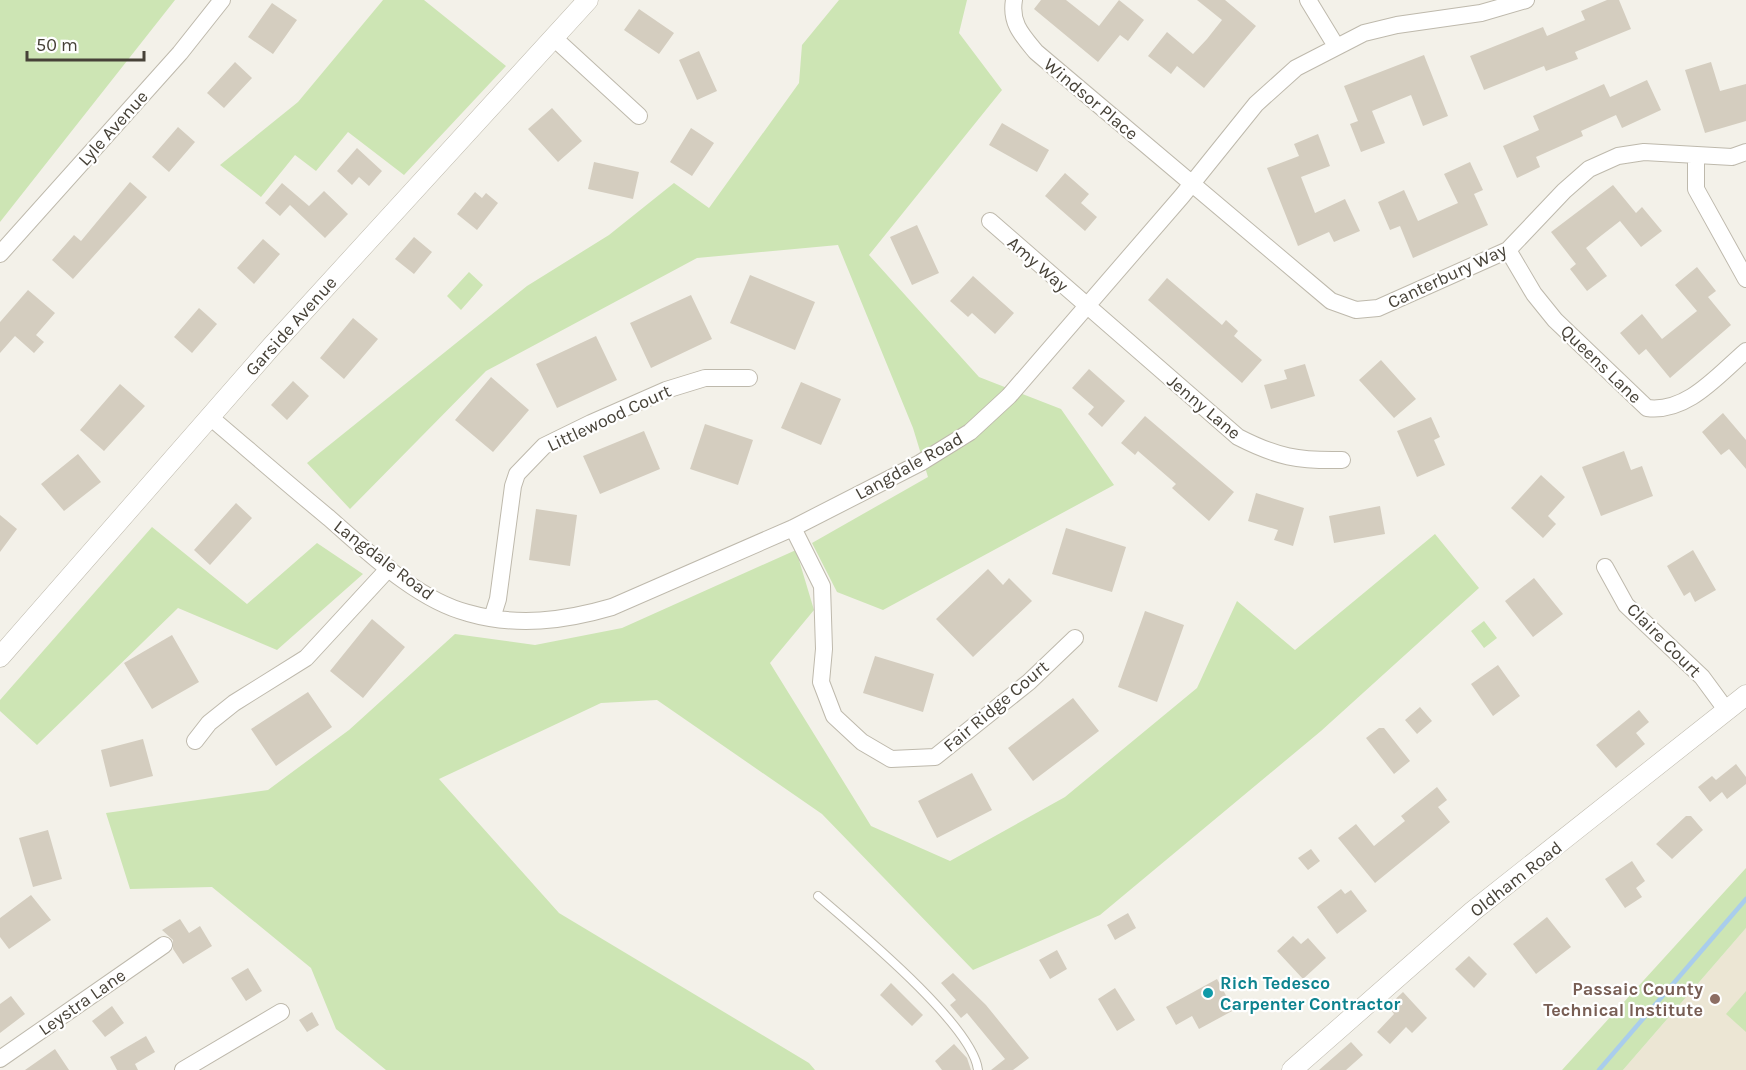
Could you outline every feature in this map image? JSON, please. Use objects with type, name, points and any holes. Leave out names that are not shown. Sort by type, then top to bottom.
[{"type":"street","name":"Lyle Avenue","points":[[0,254],[180,53],[222,0]]},
{"type":"street","name":"Garside Avenue","points":[[0,657],[271,347],[588,0]]},
{"type":"street","name":"Windsor Place","points":[[1014,0],[1012,12],[1016,28],[1036,52],[1192,185]]},
{"type":"street","points":[[1308,0],[1336,46]]},
{"type":"street","name":"Langdale Road","points":[[210,417],[389,568],[446,606],[492,618],[537,622],[587,614],[662,586],[793,528],[920,463],[970,432],[1009,396],[1192,185],[1275,85],[1296,68],[1364,33],[1397,25],[1481,13],[1526,0]]},
{"type":"street","points":[[554,38],[639,116]]},
{"type":"street","name":"Canterbury Way","points":[[1192,185],[1331,301],[1356,310],[1378,308],[1508,250],[1589,169],[1618,156],[1644,152],[1732,157],[1746,152]]},
{"type":"street","points":[[1696,155],[1696,189],[1746,279]]},
{"type":"street","name":"Amy Way","points":[[990,221],[1087,307]]},
{"type":"street","name":"Queens Lane","points":[[1508,250],[1534,294],[1556,321],[1647,408],[1663,410],[1686,402],[1746,351]]},
{"type":"street","name":"Jenny Lane","points":[[1087,307],[1238,437],[1271,453],[1302,461],[1342,460]]},
{"type":"street","name":"Littlewood Court","points":[[492,618],[498,599],[513,486],[518,474],[544,446],[666,390],[705,378],[749,378]]},
{"type":"street","name":"Fair Ridge Court","points":[[793,528],[822,586],[824,649],[821,682],[834,716],[862,742],[891,759],[935,757],[1029,682],[1075,638]]},
{"type":"street","name":"Claire Court","points":[[1605,567],[1626,605],[1702,677],[1727,711]]},
{"type":"street","points":[[195,741],[209,723],[234,703],[306,658],[389,568]]},
{"type":"street","name":"Oldham Road","points":[[1292,1070],[1473,911],[1746,695]]},
{"type":"street","name":"Leystra Lane","points":[[0,1059],[164,945]]},
{"type":"street","points":[[183,1070],[280,1012]]},
{"type":"lane","points":[[818,896],[891,960],[938,1008],[973,1052],[978,1070]]},
{"type":"shaded area","name":"Passaic County Technical Institute","points":[[1746,928],[1746,1070],[1623,1070]]},
{"type":"green space","points":[[0,0],[175,0],[0,222]]},
{"type":"green space","points":[[383,0],[424,0],[506,66],[404,175],[348,132],[316,171],[295,155],[261,197],[220,165],[298,102]]},
{"type":"green space","points":[[839,0],[967,0],[959,33],[1002,90],[869,255],[979,377],[1061,409],[1114,485],[883,610],[837,592],[812,543],[928,477],[913,428],[838,245],[697,258],[486,371],[350,509],[307,463],[527,286],[609,235],[674,183],[709,208],[799,83],[802,45]]},
{"type":"green space","points":[[469,272],[483,285],[461,310],[447,296]]},
{"type":"green space","points":[[152,527],[247,604],[317,543],[363,574],[277,650],[178,608],[37,745],[0,711],[0,700]]},
{"type":"green space","points":[[1435,534],[1479,588],[1321,731],[1100,915],[973,970],[822,814],[657,700],[601,703],[439,779],[559,913],[809,1063],[815,1070],[386,1070],[336,1029],[311,968],[212,887],[130,889],[106,813],[268,790],[349,730],[455,634],[535,645],[622,628],[796,550],[814,610],[770,663],[871,826],[950,861],[1065,797],[1197,688],[1237,601],[1295,650]]},
{"type":"green space","points":[[1484,621],[1497,638],[1484,648],[1471,631]]},
{"type":"green space","points":[[1746,868],[1746,928],[1623,1070],[1562,1070]]},
{"type":"green space","points":[[1746,991],[1746,1032],[1726,1014]]},
{"type":"building","points":[[1041,0],[1066,0],[1099,26],[1119,0],[1144,20],[1128,41],[1120,35],[1098,62],[1034,9]]},
{"type":"building","points":[[1197,0],[1225,0],[1256,26],[1204,88],[1177,66],[1171,74],[1148,56],[1167,32],[1193,54],[1207,39],[1222,20]]},
{"type":"building","points":[[1607,0],[1619,0],[1631,29],[1575,52],[1578,59],[1546,71],[1544,66],[1484,90],[1470,56],[1543,27],[1547,36],[1585,20],[1581,11]]},
{"type":"building","points":[[272,3],[297,20],[273,54],[248,37]]},
{"type":"building","points":[[639,9],[674,33],[659,54],[624,30]]},
{"type":"building","points":[[699,51],[717,91],[697,100],[679,60]]},
{"type":"building","points":[[1424,55],[1448,116],[1423,126],[1411,95],[1372,111],[1385,143],[1361,152],[1350,124],[1358,121],[1344,86]]},
{"type":"building","points":[[235,62],[252,78],[224,108],[207,93]]},
{"type":"building","points":[[1711,62],[1720,91],[1746,84],[1746,121],[1705,133],[1685,70]]},
{"type":"building","points":[[1647,80],[1661,110],[1622,128],[1616,115],[1581,131],[1583,136],[1536,157],[1540,167],[1517,178],[1503,146],[1539,130],[1533,116],[1604,84],[1610,97]]},
{"type":"building","points":[[552,108],[582,141],[558,162],[528,129]]},
{"type":"building","points":[[1002,123],[1049,150],[1037,172],[989,145]]},
{"type":"building","points":[[178,127],[195,142],[169,172],[152,157]]},
{"type":"building","points":[[691,128],[714,143],[692,176],[670,162]]},
{"type":"building","points":[[1318,134],[1330,166],[1301,177],[1315,213],[1345,199],[1360,231],[1334,242],[1329,232],[1298,246],[1267,168],[1299,156],[1294,144]]},
{"type":"building","points":[[357,148],[382,171],[369,186],[359,177],[352,185],[337,171]]},
{"type":"building","points":[[594,162],[639,172],[633,199],[588,189]]},
{"type":"building","points":[[1470,162],[1483,190],[1474,194],[1488,225],[1413,258],[1400,226],[1390,230],[1378,202],[1404,190],[1418,221],[1458,203],[1444,174]]},
{"type":"building","points":[[1065,173],[1089,194],[1081,203],[1097,217],[1085,231],[1045,196]]},
{"type":"building","points":[[130,182],[147,197],[73,279],[52,260],[74,235],[81,241]]},
{"type":"building","points":[[282,183],[309,206],[324,191],[348,214],[325,238],[290,205],[280,216],[265,203]]},
{"type":"building","points":[[1613,185],[1636,213],[1642,207],[1662,231],[1641,247],[1620,221],[1602,235],[1586,248],[1607,276],[1587,291],[1570,269],[1576,264],[1551,232]]},
{"type":"building","points":[[475,192],[482,198],[486,193],[498,203],[477,230],[457,214]]},
{"type":"building","points":[[917,225],[939,273],[912,285],[890,237]]},
{"type":"building","points":[[414,237],[432,252],[414,274],[395,259]]},
{"type":"building","points":[[263,239],[280,254],[254,284],[237,268]]},
{"type":"building","points":[[1697,267],[1716,291],[1708,297],[1731,325],[1670,378],[1646,349],[1639,355],[1620,333],[1642,314],[1662,339],[1697,311],[1675,285]]},
{"type":"building","points":[[750,275],[815,302],[795,350],[730,323]]},
{"type":"building","points":[[973,276],[1014,313],[995,334],[972,313],[968,317],[950,301]]},
{"type":"building","points":[[1167,278],[1222,325],[1226,320],[1238,331],[1234,336],[1262,360],[1242,383],[1148,300]]},
{"type":"building","points":[[28,290],[55,313],[36,335],[44,342],[34,353],[15,336],[0,353],[0,322]]},
{"type":"building","points":[[691,295],[712,339],[651,368],[630,323]]},
{"type":"building","points":[[199,308],[217,324],[192,353],[174,337]]},
{"type":"building","points":[[353,318],[378,339],[344,379],[320,358]]},
{"type":"building","points":[[596,336],[617,380],[557,408],[536,364]]},
{"type":"building","points":[[1381,360],[1416,399],[1394,418],[1359,380]]},
{"type":"building","points":[[1305,364],[1315,396],[1271,409],[1264,385],[1287,379],[1284,370]]},
{"type":"building","points":[[1089,369],[1125,401],[1102,427],[1088,414],[1094,407],[1072,388]]},
{"type":"building","points":[[491,377],[529,410],[493,452],[455,420]]},
{"type":"building","points":[[293,381],[309,396],[287,420],[271,405]]},
{"type":"building","points":[[801,382],[841,399],[821,445],[781,428]]},
{"type":"building","points":[[120,384],[145,406],[104,451],[80,430]]},
{"type":"building","points":[[1723,413],[1746,440],[1746,469],[1729,449],[1721,455],[1702,432]]},
{"type":"building","points":[[1145,416],[1234,492],[1209,521],[1172,488],[1176,484],[1138,451],[1135,455],[1121,443]]},
{"type":"building","points":[[1431,417],[1440,437],[1434,440],[1445,465],[1417,477],[1397,431]]},
{"type":"building","points":[[705,424],[753,440],[738,485],[690,469]]},
{"type":"building","points":[[644,431],[660,469],[600,494],[583,456]]},
{"type":"building","points":[[1624,451],[1631,470],[1642,466],[1653,496],[1601,516],[1582,467]]},
{"type":"building","points":[[78,454],[101,482],[64,511],[41,484]]},
{"type":"building","points":[[1541,475],[1565,497],[1548,516],[1556,524],[1543,538],[1511,508]]},
{"type":"building","points":[[1256,493],[1304,508],[1293,546],[1274,540],[1278,530],[1248,521]]},
{"type":"building","points":[[236,503],[252,518],[210,565],[194,550]]},
{"type":"building","points":[[1380,506],[1385,534],[1334,543],[1329,516]]},
{"type":"building","points":[[536,509],[577,515],[570,566],[529,560]]},
{"type":"building","points":[[0,515],[17,529],[0,552]]},
{"type":"building","points":[[1066,528],[1126,547],[1112,592],[1052,574]]},
{"type":"building","points":[[1693,550],[1716,590],[1695,602],[1690,592],[1684,596],[1667,566]]},
{"type":"building","points":[[988,569],[1003,585],[1009,578],[1032,601],[973,657],[936,619]]},
{"type":"building","points":[[1534,578],[1563,614],[1533,637],[1505,601]]},
{"type":"building","points":[[1145,611],[1184,625],[1157,702],[1118,687]]},
{"type":"building","points":[[372,619],[405,647],[363,698],[330,671]]},
{"type":"building","points":[[172,635],[199,682],[152,709],[124,663]]},
{"type":"building","points":[[875,656],[934,674],[923,712],[863,693]]},
{"type":"building","points":[[1498,665],[1520,696],[1493,716],[1471,684]]},
{"type":"building","points":[[308,692],[332,727],[276,766],[251,729]]},
{"type":"building","points":[[1073,698],[1099,731],[1033,781],[1008,748]]},
{"type":"building","points":[[1420,707],[1432,721],[1417,734],[1405,720]]},
{"type":"building","points":[[1639,710],[1649,722],[1636,733],[1645,744],[1616,768],[1596,745]]},
{"type":"building","points":[[1379,728],[1384,728],[1410,761],[1394,774],[1366,738]]},
{"type":"building","points":[[143,739],[153,776],[110,787],[101,750]]},
{"type":"building","points":[[1736,764],[1746,777],[1746,784],[1727,799],[1722,792],[1710,802],[1698,787],[1712,776],[1716,780]]},
{"type":"building","points":[[972,773],[992,810],[937,838],[918,801]]},
{"type":"building","points":[[1437,787],[1447,800],[1438,807],[1450,822],[1375,883],[1338,838],[1356,824],[1374,846],[1405,821],[1401,816]]},
{"type":"building","points":[[1686,816],[1691,816],[1703,830],[1672,859],[1656,844]]},
{"type":"building","points":[[48,830],[62,879],[33,887],[19,838]]},
{"type":"building","points":[[1311,849],[1320,861],[1308,870],[1298,858]]},
{"type":"building","points":[[1632,861],[1645,881],[1636,888],[1642,897],[1625,908],[1605,879]]},
{"type":"building","points":[[1341,889],[1345,894],[1351,890],[1367,911],[1337,934],[1317,907]]},
{"type":"building","points":[[31,895],[51,920],[9,949],[0,937],[0,918]]},
{"type":"building","points":[[1128,913],[1136,928],[1115,940],[1107,925]]},
{"type":"building","points":[[1547,917],[1571,947],[1536,974],[1513,944]]},
{"type":"building","points":[[180,919],[189,933],[200,926],[212,946],[183,964],[173,949],[173,940],[162,930]]},
{"type":"building","points":[[1293,936],[1301,944],[1308,938],[1326,958],[1303,979],[1277,951]]},
{"type":"building","points":[[1057,950],[1067,969],[1050,979],[1039,960]]},
{"type":"building","points":[[1469,956],[1487,974],[1474,988],[1455,969]]},
{"type":"building","points":[[248,968],[262,991],[246,1001],[231,978]]},
{"type":"building","points":[[953,973],[986,1005],[1029,1058],[1013,1070],[991,1070],[1005,1059],[967,1013],[961,1018],[950,1005],[956,1000],[941,983]]},
{"type":"building","name":"Rich Tedesco Carpenter Contractor","points":[[1217,979],[1234,1010],[1199,1029],[1192,1016],[1176,1025],[1166,1007]]},
{"type":"building","points":[[891,983],[923,1015],[912,1026],[880,995]]},
{"type":"building","points":[[1115,988],[1135,1020],[1117,1031],[1098,999]]},
{"type":"building","points":[[1403,992],[1427,1018],[1412,1033],[1406,1027],[1390,1044],[1377,1032],[1394,1014],[1388,1006]]},
{"type":"building","points":[[11,996],[25,1014],[0,1033],[0,1004]]},
{"type":"building","points":[[112,1006],[124,1023],[105,1037],[92,1021]]},
{"type":"building","points":[[312,1012],[319,1025],[307,1032],[299,1020]]},
{"type":"building","points":[[146,1036],[155,1052],[135,1064],[138,1070],[117,1070],[110,1057]]},
{"type":"building","points":[[1351,1042],[1363,1055],[1346,1070],[1319,1070]]},
{"type":"building","points":[[954,1044],[967,1058],[971,1070],[942,1070],[935,1061]]},
{"type":"building","points":[[55,1049],[69,1070],[25,1070]]},
{"type":"waterway","points":[[1599,1070],[1746,899]]},
{"type":"place","name":"Rich Tedesco Carpenter Contractor","points":[[1208,993]]},
{"type":"place","name":"Passaic County Technical Institute","points":[[1715,999]]}]
